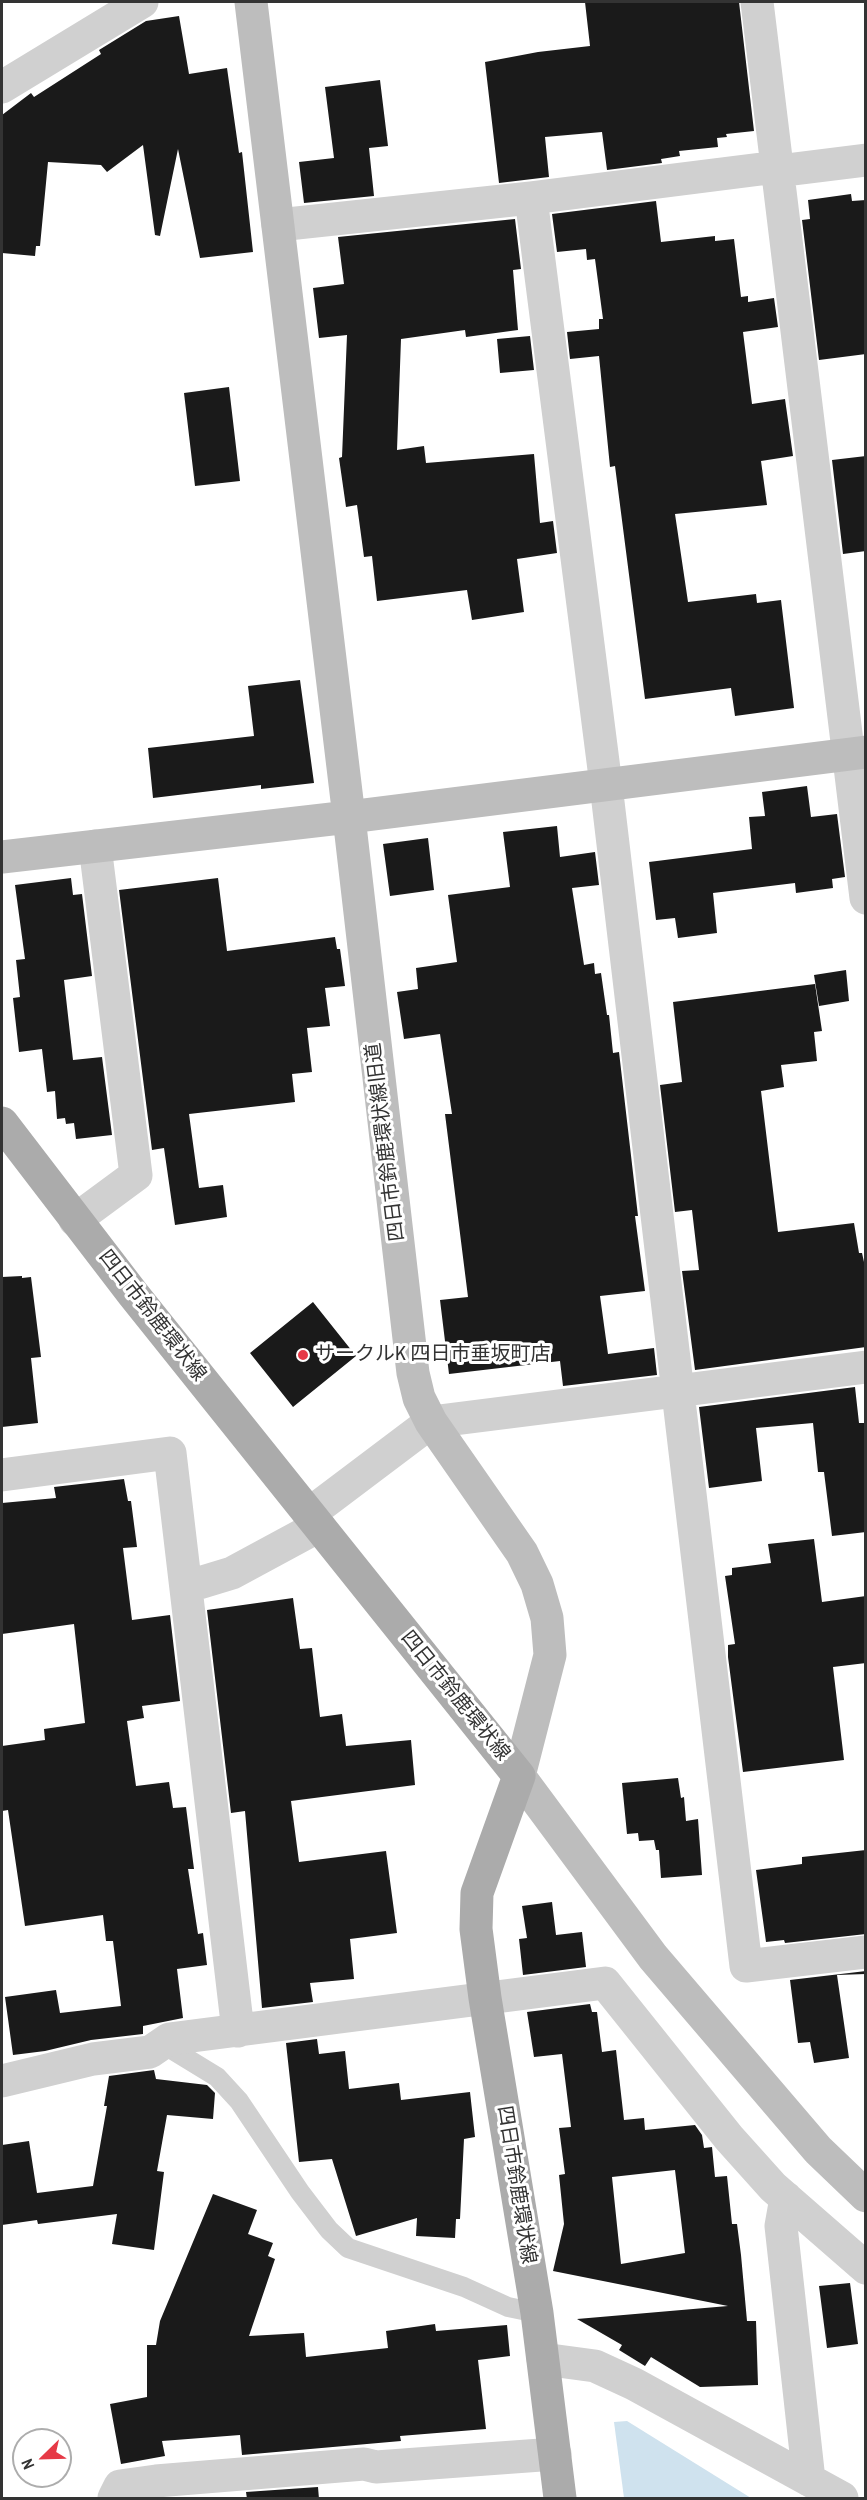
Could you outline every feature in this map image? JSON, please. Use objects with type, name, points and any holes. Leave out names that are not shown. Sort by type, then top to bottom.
[{"type":"main road","name":"四日市鈴鹿環状線","points":[[2,1123],[75,1220],[519,1776],[477,1893],[476,1929],[485,1998],[537,2313],[560,2499]]},
{"type":"street","points":[[2,87],[142,2]]},
{"type":"street","name":"四日市鈴鹿環状線旧道","points":[[250,2],[349,817],[412,1373],[419,1398],[431,1422],[522,1553],[537,1584],[547,1618],[550,1655],[519,1776]]},
{"type":"street","points":[[757,2],[857,753],[866,898]]},
{"type":"street","points":[[278,225],[866,160]]},
{"type":"street","points":[[531,198],[606,785],[746,1966],[866,1952]]},
{"type":"street","points":[[2,857],[349,817],[857,753]]},
{"type":"street","points":[[75,1220],[136,1175],[95,846]]},
{"type":"street","points":[[186,1587],[232,1573],[314,1520],[431,1422],[866,1367]]},
{"type":"street","points":[[2,1475],[170,1453],[238,2031]]},
{"type":"street","points":[[519,1776],[653,1957],[818,2150],[866,2196]]},
{"type":"street","points":[[2,2081],[93,2060],[150,2052],[169,2039],[605,1983],[729,2138],[786,2198],[866,2268]]},
{"type":"street","points":[[786,2198],[781,2226],[809,2480]]},
{"type":"street","points":[[543,2360],[595,2366],[634,2384],[842,2499]]},
{"type":"street","points":[[114,2499],[120,2486],[156,2481],[364,2464],[376,2467],[555,2454]]},
{"type":"lane","points":[[163,2044],[217,2077],[232,2093],[300,2192],[329,2230],[348,2248],[465,2287],[508,2307],[537,2313]]},
{"type":"water","points":[[627,2421],[751,2498],[624,2498],[614,2422]]},
{"type":"building","points":[[585,2],[739,2],[754,131],[726,134],[727,137],[717,138],[718,147],[679,151],[680,156],[661,159],[662,163],[607,170],[602,132],[545,137],[549,177],[499,183],[485,62],[538,52],[590,46]]},
{"type":"building","points":[[179,16],[189,74],[227,68],[239,153],[242,152],[253,252],[200,258],[178,149],[160,236],[155,235],[143,145],[107,172],[101,165],[48,162],[40,246],[36,246],[35,256],[2,253],[2,115],[31,93],[34,97],[101,54],[99,50],[146,21]]},
{"type":"building","points":[[380,80],[388,146],[369,148],[374,196],[304,203],[299,162],[334,158],[325,87]]},
{"type":"building","points":[[851,194],[852,201],[866,200],[866,354],[819,360],[802,220],[810,219],[808,200]]},
{"type":"building","points":[[656,201],[661,242],[715,236],[715,241],[734,239],[741,297],[748,296],[748,302],[774,298],[778,327],[743,332],[752,404],[785,399],[793,456],[761,461],[767,505],[675,514],[688,602],[756,594],[757,603],[781,600],[794,708],[735,716],[731,688],[645,699],[615,466],[610,467],[599,356],[570,359],[567,332],[599,329],[599,319],[603,319],[595,259],[587,260],[586,249],[557,252],[552,214]]},
{"type":"building","points":[[515,219],[521,269],[513,270],[518,330],[466,337],[465,330],[401,339],[397,450],[424,446],[426,463],[534,454],[540,523],[553,521],[557,553],[517,559],[524,612],[472,620],[467,590],[377,601],[372,556],[364,557],[357,505],[346,507],[339,458],[342,457],[347,335],[319,338],[313,288],[344,284],[338,237]]},
{"type":"building","points":[[530,336],[534,370],[500,373],[497,339]]},
{"type":"building","points":[[229,387],[240,481],[195,486],[184,393]]},
{"type":"building","points":[[866,456],[866,551],[843,554],[832,460]]},
{"type":"building","points":[[300,680],[314,783],[261,789],[261,785],[153,798],[148,748],[254,736],[248,686]]},
{"type":"building","points":[[807,786],[811,817],[837,814],[845,877],[832,879],[833,888],[796,893],[795,883],[713,893],[717,933],[678,938],[675,918],[656,920],[649,862],[752,849],[749,817],[765,816],[762,792]]},
{"type":"building","points":[[557,826],[560,857],[595,852],[599,885],[572,888],[584,965],[594,963],[595,974],[601,973],[613,1053],[619,1052],[638,1216],[635,1216],[645,1291],[600,1296],[608,1354],[654,1348],[657,1375],[563,1386],[560,1361],[449,1374],[440,1300],[468,1297],[445,1114],[452,1114],[440,1034],[404,1039],[397,992],[418,989],[416,968],[457,962],[448,895],[510,887],[503,832]]},
{"type":"building","points":[[428,838],[434,890],[390,896],[383,844]]},
{"type":"building","points":[[71,878],[73,895],[82,894],[92,976],[64,980],[73,1060],[102,1057],[112,1135],[76,1139],[74,1123],[66,1124],[65,1118],[57,1119],[55,1091],[47,1092],[42,1049],[19,1052],[13,998],[20,997],[16,960],[25,959],[15,885]]},
{"type":"building","points":[[218,878],[227,951],[335,937],[337,949],[340,949],[345,986],[325,988],[330,1026],[307,1028],[312,1072],[292,1074],[295,1102],[189,1114],[199,1188],[223,1185],[227,1217],[175,1225],[164,1148],[152,1150],[119,890]]},
{"type":"building","points":[[846,970],[849,1001],[819,1006],[814,975]]},
{"type":"building","points":[[815,984],[822,1031],[814,1032],[817,1061],[781,1065],[784,1087],[761,1091],[778,1232],[854,1223],[859,1253],[862,1253],[866,1271],[866,1347],[695,1370],[682,1271],[699,1270],[692,1210],[675,1212],[660,1085],[682,1082],[673,1002]]},
{"type":"building","points":[[22,1276],[22,1278],[31,1277],[41,1357],[31,1358],[38,1423],[2,1427],[2,1277]]},
{"type":"building","name":"サークルK 四日市垂坂町店","points":[[313,1302],[356,1356],[293,1407],[250,1353]]},
{"type":"building","points":[[855,1387],[859,1423],[866,1423],[866,1532],[832,1536],[824,1472],[818,1472],[813,1423],[756,1428],[762,1481],[709,1488],[699,1407]]},
{"type":"building","points":[[124,1479],[128,1501],[131,1501],[137,1547],[123,1548],[132,1620],[170,1615],[180,1701],[142,1706],[144,1718],[127,1721],[136,1786],[169,1782],[173,1808],[186,1807],[194,1869],[188,1869],[198,1934],[203,1933],[207,1965],[177,1969],[183,2018],[143,2026],[143,2034],[91,2040],[45,2051],[13,2055],[5,1997],[56,1990],[60,2013],[121,2006],[113,1941],[106,1941],[103,1915],[25,1926],[8,1810],[2,1811],[2,1746],[45,1740],[44,1729],[85,1723],[74,1624],[2,1634],[2,1503],[56,1498],[54,1487]]},
{"type":"building","points":[[814,1539],[822,1602],[866,1596],[866,1663],[833,1667],[844,1760],[743,1772],[728,1657],[728,1645],[735,1644],[725,1576],[732,1575],[732,1568],[771,1563],[768,1544]]},
{"type":"building","points":[[293,1598],[300,1649],[312,1648],[320,1717],[342,1714],[346,1746],[411,1740],[415,1785],[291,1801],[299,1862],[386,1851],[397,1933],[350,1939],[354,1979],[310,1983],[313,2002],[262,2008],[245,1811],[231,1813],[207,1610]]},
{"type":"building","points":[[678,1778],[681,1798],[684,1797],[686,1821],[698,1819],[702,1875],[661,1878],[659,1850],[656,1850],[654,1840],[639,1841],[638,1833],[627,1834],[622,1783]]},
{"type":"building","points":[[866,1850],[866,1934],[785,1943],[784,1940],[766,1942],[756,1870],[802,1864],[802,1857]]},
{"type":"building","points":[[552,1902],[556,1935],[582,1932],[586,1967],[523,1975],[519,1939],[527,1938],[522,1906]]},
{"type":"building","points":[[866,1971],[866,1974],[837,1975],[849,2058],[814,2063],[810,2042],[798,2043],[790,1980]]},
{"type":"building","points":[[590,2004],[592,2012],[597,2012],[602,2052],[616,2050],[624,2120],[644,2118],[645,2130],[695,2125],[702,2135],[704,2148],[712,2147],[715,2177],[727,2176],[732,2224],[737,2224],[747,2321],[756,2321],[758,2385],[700,2387],[651,2357],[645,2366],[619,2350],[622,2345],[577,2319],[728,2306],[553,2271],[564,2224],[559,2175],[565,2174],[559,2128],[571,2127],[562,2054],[534,2057],[527,2012]],"holes":[[[675,2170],[685,2253],[621,2264],[612,2177]]]},
{"type":"building","points":[[317,2039],[319,2054],[345,2051],[349,2089],[399,2083],[401,2100],[470,2092],[475,2137],[464,2139],[460,2219],[456,2219],[455,2238],[416,2236],[417,2218],[356,2236],[332,2159],[299,2162],[286,2043]]},
{"type":"building","points":[[154,2070],[156,2079],[207,2085],[215,2093],[213,2119],[167,2115],[157,2171],[164,2172],[154,2250],[112,2244],[117,2214],[38,2224],[37,2220],[2,2225],[2,2145],[29,2141],[37,2193],[93,2186],[107,2106],[104,2106],[109,2076]]},
{"type":"building","points":[[213,2194],[257,2210],[248,2234],[273,2243],[268,2256],[275,2259],[249,2336],[304,2333],[306,2357],[388,2348],[386,2331],[435,2324],[436,2331],[507,2325],[510,2356],[478,2360],[486,2429],[400,2436],[401,2441],[242,2455],[240,2435],[162,2441],[165,2456],[121,2464],[110,2404],[147,2397],[147,2345],[156,2345],[160,2321]]},
{"type":"building","points":[[850,2283],[858,2344],[827,2348],[819,2286]]},
{"type":"building","points":[[318,2487],[319,2499],[247,2499],[246,2492]]},
{"type":"place","name":"サークルK 四日市垂坂町店","points":[[303,1355]]}]
